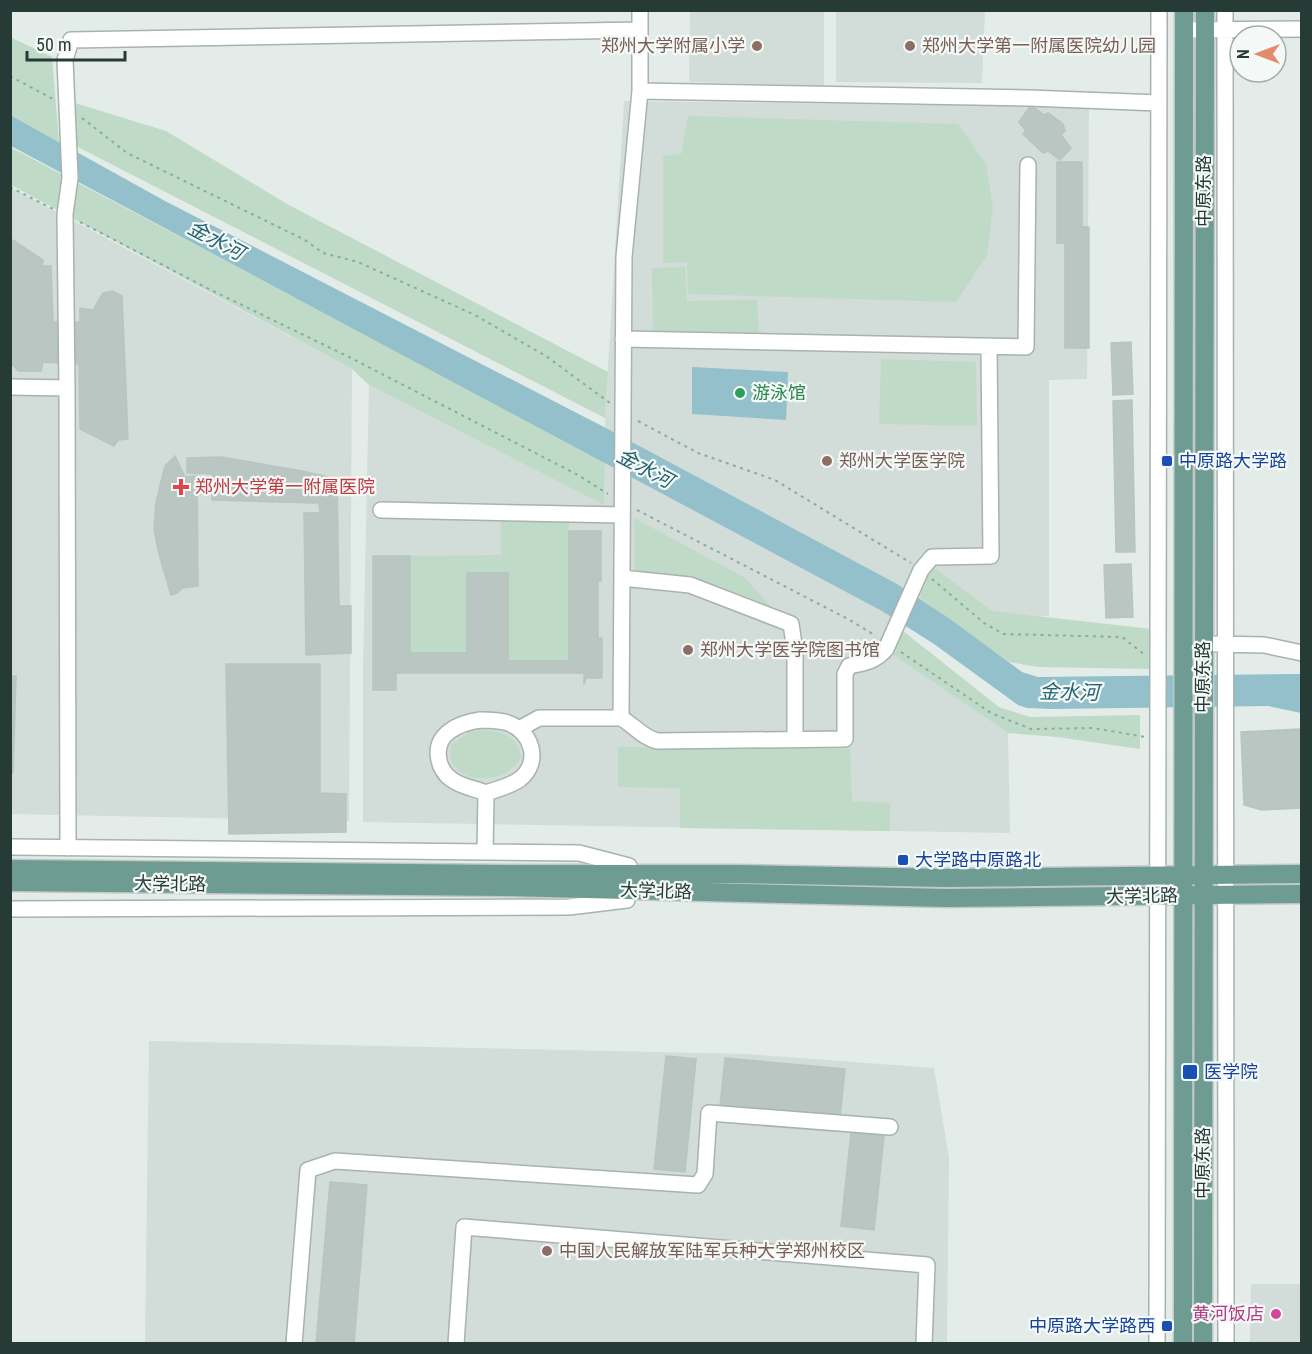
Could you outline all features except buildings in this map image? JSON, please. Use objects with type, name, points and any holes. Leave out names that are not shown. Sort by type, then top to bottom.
[{"type":"main road","name":"中原东路","points":[[1183,1344],[1184,10]]},
{"type":"main road","name":"中原东路","points":[[1203,1344],[1204,10]]},
{"type":"main road","points":[[10,860],[309,861],[628,866],[736,874]]},
{"type":"main road","name":"大学北路","points":[[10,869],[505,881],[734,894],[946,898],[1302,894]]},
{"type":"main road","name":"大学北路","points":[[10,882],[505,881],[736,874],[946,878],[1302,874]]},
{"type":"main road","points":[[10,894],[627,900],[734,894]]},
{"type":"street","points":[[621,718],[624,256],[640,91],[640,10]]},
{"type":"street","points":[[1157,1344],[1159,10]]},
{"type":"street","points":[[1225,10],[1226,1344]]},
{"type":"street","points":[[1184,30],[1302,28]]},
{"type":"street","points":[[68,848],[65,214],[70,178],[65,60],[71,40],[640,30]]},
{"type":"street","points":[[640,91],[1029,98],[1159,103]]},
{"type":"street","points":[[623,339],[1026,347],[1028,165]]},
{"type":"street","points":[[519,729],[539,718],[621,718],[646,738],[657,741],[845,739],[845,674],[849,666],[878,658],[889,644],[921,570],[932,557],[991,556],[989,346]]},
{"type":"street","points":[[10,387],[67,388]]},
{"type":"street","points":[[381,510],[622,509]]},
{"type":"street","points":[[622,578],[690,585],[791,624],[795,651],[795,740]]},
{"type":"street","points":[[1203,649],[1225,650],[1264,645],[1302,653]]},
{"type":"street","points":[[493,720],[509,723],[519,729],[532,747],[533,759],[529,769],[520,779],[486,793],[460,785],[449,778],[439,763],[437,753],[440,741],[447,733],[465,722],[493,720]]},
{"type":"street","points":[[485,852],[486,793]]},
{"type":"street","points":[[10,847],[579,853],[628,866]]},
{"type":"street","points":[[10,909],[569,908],[627,900]]},
{"type":"street","points":[[294,1344],[308,1170],[335,1161],[698,1185],[705,1174],[709,1113],[890,1127]]},
{"type":"street","points":[[456,1344],[464,1227],[927,1265],[924,1344]]},
{"type":"path","points":[[10,76],[66,106],[127,153],[305,240],[323,253],[358,262],[474,315],[546,356],[623,413],[698,453],[775,480],[921,570],[984,623],[1003,634],[1122,637],[1157,661]]},
{"type":"path","points":[[10,187],[207,288],[349,357],[546,459],[622,509],[848,619],[991,712],[1032,729],[1094,728],[1157,739]]},
{"type":"shaded area","name":"郑州大学附属小学","points":[[690,11],[824,11],[824,86],[689,82]]},
{"type":"shaded area","name":"郑州大学第一附属医院幼儿园","points":[[836,11],[985,11],[982,83],[836,82]]},
{"type":"shaded area","name":"郑州大学医学院","points":[[624,101],[1089,107],[1087,379],[1049,380],[1049,616],[997,615],[932,567],[892,654],[1008,733],[1010,833],[363,822],[363,669],[369,385],[604,505],[605,418]]},
{"type":"shaded area","name":"郑州大学第一附属医院","points":[[10,187],[352,369],[349,821],[11,814]]},
{"type":"shaded area","name":"中国人民解放军陆军兵种大学郑州校区","points":[[149,1041],[746,1054],[934,1068],[949,1158],[947,1343],[145,1344]]},
{"type":"shaded area","name":"黄河饭店","points":[[1251,1284],[1301,1284],[1301,1343],[1250,1343]]},
{"type":"green space","points":[[10,37],[52,57],[59,142],[11,116]]},
{"type":"green space","points":[[75,103],[166,131],[287,204],[608,372],[605,418],[74,145]]},
{"type":"green space","points":[[688,116],[958,124],[986,164],[993,207],[987,255],[956,302],[688,294],[687,262],[663,263],[663,156],[681,154]]},
{"type":"green space","points":[[10,147],[605,461],[604,505],[369,385],[352,369],[11,185]]},
{"type":"green space","points":[[685,267],[687,301],[757,300],[759,333],[653,331],[652,268]]},
{"type":"green space","points":[[881,359],[976,362],[977,426],[879,424]]},
{"type":"green space","points":[[634,518],[745,578],[775,611],[684,576],[635,571]]},
{"type":"green space","points":[[501,521],[569,522],[569,661],[508,661],[507,573],[467,573],[467,653],[410,653],[410,556],[501,555]]},
{"type":"green space","points":[[932,566],[992,611],[1152,629],[1150,669],[1038,667],[1009,662],[919,598]]},
{"type":"green space","points":[[903,631],[999,707],[1030,717],[1140,715],[1140,749],[1057,737],[1008,733],[892,654]]},
{"type":"green space","points":[[481,730],[502,733],[512,739],[521,757],[514,767],[490,778],[466,775],[456,768],[451,758],[451,745],[469,732]]},
{"type":"green space","points":[[618,747],[850,749],[852,801],[890,803],[890,831],[680,828],[680,788],[618,787]]},
{"type":"water","name":"金水河","points":[[10,115],[165,201],[602,426],[897,584],[950,619],[1022,672],[1038,677],[1301,674],[1301,713],[1268,706],[1052,709],[1027,708],[1018,705],[934,644],[882,611],[11,146]]},
{"type":"water","name":"游泳馆","points":[[692,367],[788,372],[786,420],[692,414]]},
{"type":"place","name":"郑州大学附属小学","points":[[757,46]]},
{"type":"place","name":"郑州大学第一附属医院幼儿园","points":[[910,46]]},
{"type":"place","name":"游泳馆","points":[[740,393]]},
{"type":"place","name":"郑州大学医学院","points":[[827,461]]},
{"type":"place","name":"中原路大学路","points":[[1167,461]]},
{"type":"place","name":"郑州大学第一附属医院","points":[[181,487]]},
{"type":"place","name":"郑州大学医学院图书馆","points":[[688,650]]},
{"type":"place","name":"大学路中原路北","points":[[903,860]]},
{"type":"place","name":"医学院","points":[[1190,1072]]},
{"type":"place","name":"中国人民解放军陆军兵种大学郑州校区","points":[[547,1251]]},
{"type":"place","name":"黄河饭店","points":[[1276,1314]]},
{"type":"place","name":"中原路大学路西","points":[[1167,1326]]}]
